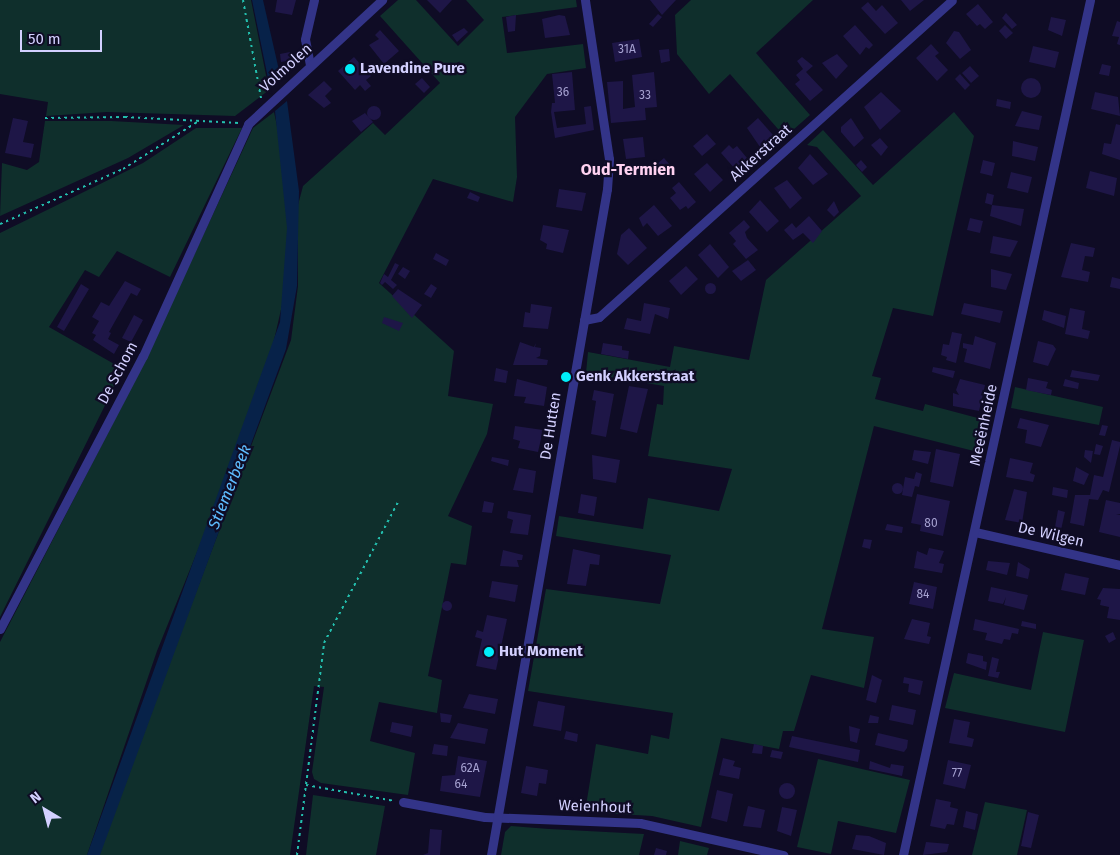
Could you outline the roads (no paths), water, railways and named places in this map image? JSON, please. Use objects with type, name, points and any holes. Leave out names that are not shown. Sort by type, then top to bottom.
[{"type":"street","points":[[310,65],[305,39],[314,0]]},
{"type":"street","name":"Volmolen","points":[[248,124],[382,0]]},
{"type":"street","name":"De Hutten","points":[[491,855],[607,189],[608,159],[585,0]]},
{"type":"street","name":"Akkerstraat","points":[[584,320],[599,317],[952,0]]},
{"type":"street","name":"Meeënheide","points":[[903,855],[1090,0]]},
{"type":"street","name":"De Schom","points":[[0,629],[143,356],[248,124]]},
{"type":"street","name":"De Wilgen","points":[[975,532],[1120,565]]},
{"type":"street","name":"Weienhout","points":[[403,802],[497,817],[640,823],[784,855]]},
{"type":"water","points":[[252,0],[263,0],[281,79],[270,88]]},
{"type":"water","name":"Stiemerbeek","points":[[287,101],[299,191],[297,286],[286,349],[100,855],[87,855],[280,322],[287,228],[275,111]]},
{"type":"place","name":"Lavendine Pure","points":[[350,69]]},
{"type":"place","name":"Genk Akkerstraat","points":[[566,377]]},
{"type":"place","name":"Hut Moment","points":[[489,652]]},
{"type":"district","name":"Oud-Termien","points":[[628,170]]}]
